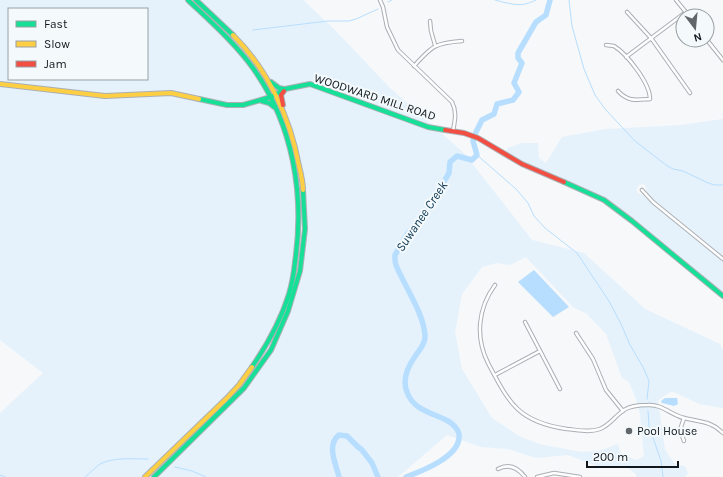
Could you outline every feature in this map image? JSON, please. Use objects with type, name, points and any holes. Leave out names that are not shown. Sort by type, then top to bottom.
[{"type":"main road","points":[[145,477],[230,395],[250,369],[271,336],[289,292],[298,249],[298,181],[291,148],[271,97],[237,48],[188,0]]},
{"type":"main road","points":[[196,0],[243,46],[261,67],[276,94],[288,122]]},
{"type":"main road","points":[[154,477],[247,385],[268,355],[285,322],[298,279],[304,249],[306,214],[304,180],[296,146],[281,99],[285,89],[274,86],[267,78]]},
{"type":"main road","points":[[259,101],[265,96],[262,83]]},
{"type":"main road","name":"WOODWARD MILL ROAD","points":[[0,84],[105,96],[155,93],[171,94],[227,105],[259,101],[271,97],[285,89],[310,84],[428,127],[467,134],[478,138],[522,164],[609,203],[723,296]]},
{"type":"main road","points":[[259,101],[269,103],[276,109]]},
{"type":"street","points":[[380,0],[384,7],[387,27],[398,50],[452,102],[455,108],[456,116],[453,131]]},
{"type":"street","points":[[676,0],[683,8]]},
{"type":"street","points":[[627,12],[651,38],[690,93]]},
{"type":"street","points":[[626,57],[675,20]]},
{"type":"street","points":[[430,21],[435,45]]},
{"type":"street","points":[[414,66],[435,45],[462,41]]},
{"type":"street","points":[[606,45],[614,46],[626,57],[646,83],[650,93],[650,99],[635,100],[625,98],[618,91]]},
{"type":"street","points":[[713,48],[723,60]]},
{"type":"street","points":[[642,190],[723,259]]},
{"type":"street","points":[[495,285],[485,302],[481,317],[480,327],[483,351],[507,398],[516,408],[531,419],[548,426],[594,431],[607,425],[630,407],[654,405],[684,418],[711,424],[723,433]]},
{"type":"street","points":[[525,322],[560,389]]},
{"type":"street","points":[[576,333],[593,359],[606,390],[623,411]]},
{"type":"street","points":[[495,375],[540,351]]},
{"type":"street","points":[[684,418],[680,430],[684,441]]},
{"type":"street","points":[[498,469],[505,466],[514,467],[525,477]]},
{"type":"street","points":[[537,477],[557,473],[580,477]]},
{"type":"shaded area","points":[[0,0],[303,0],[334,29],[389,87],[464,153],[532,240],[584,253],[645,309],[720,344],[723,351],[723,408],[699,404],[672,391],[658,400],[665,450],[675,464],[685,466],[688,473],[685,477],[636,477],[636,474],[627,467],[602,468],[568,455],[536,458],[508,449],[481,447],[447,435],[398,477],[0,477],[0,413],[43,373],[0,340]],"holes":[[[526,257],[573,307],[587,314],[606,334],[622,378],[629,382],[640,414],[644,456],[637,460],[621,455],[618,444],[599,451],[581,452],[539,444],[519,436],[492,418],[462,369],[455,332],[462,294],[482,267],[497,263],[510,265]]]},
{"type":"shaded area","points":[[723,119],[723,256],[648,195],[644,185],[639,185],[636,190],[723,260],[723,294],[613,204],[521,162],[505,153],[508,148],[522,143],[538,143],[539,158],[546,163],[562,137],[606,129],[681,125]]},
{"type":"water","points":[[534,270],[569,307],[553,317],[518,282]]},
{"type":"water","points":[[665,398],[677,398],[678,404],[674,406],[662,403],[661,401]]},
{"type":"waterway","points":[[388,2],[392,0]]},
{"type":"waterway","points":[[495,0],[521,5],[536,0]]},
{"type":"waterway","name":"Suwanee Creek","points":[[406,477],[431,467],[448,456],[458,442],[459,434],[450,422],[424,410],[414,403],[407,392],[405,383],[407,373],[423,344],[425,337],[423,323],[397,268],[395,255],[408,233],[426,212],[449,173],[450,162],[457,156],[472,160],[477,155],[473,141],[482,120],[494,114],[497,104],[513,100],[519,92],[514,83],[522,63],[518,58],[518,53],[536,22],[546,15],[550,0]]},
{"type":"waterway","points":[[569,0],[572,26],[584,69],[595,95],[605,109],[635,141],[666,165],[714,185],[723,185]]},
{"type":"waterway","points":[[253,30],[328,21],[349,21],[378,9]]},
{"type":"waterway","points":[[477,155],[516,189],[528,203],[534,216],[545,228],[577,253],[609,301],[630,345],[643,367],[649,381],[647,399]]},
{"type":"waterway","points":[[648,411],[649,426],[661,461],[663,477]]},
{"type":"waterway","name":"Suwanee Creek","points":[[339,477],[332,449],[335,439],[339,435],[347,436],[362,450],[372,463],[378,477]]},
{"type":"waterway","points":[[85,477],[100,464],[111,460],[148,459]]},
{"type":"waterway","points":[[175,467],[192,471],[206,477]]},
{"type":"waterway","points":[[0,475],[5,477]]},
{"type":"traffic: fast","points":[[188,0],[230,41],[253,68],[267,90],[278,112],[287,136],[293,160],[297,186],[298,236],[292,282],[286,304],[278,323],[252,367]]},
{"type":"traffic: fast","points":[[196,0],[233,35]]},
{"type":"traffic: fast","points":[[271,82],[279,88],[284,89]]},
{"type":"traffic: fast","points":[[199,99],[227,105],[243,105],[271,97],[285,89],[310,84],[428,127],[445,130]]},
{"type":"traffic: fast","points":[[262,101],[269,103],[274,107]]},
{"type":"traffic: fast","points":[[564,182],[604,200],[632,221],[723,296]]},
{"type":"traffic: fast","points":[[154,477],[244,388],[271,350],[288,311],[300,271],[305,229],[303,190]]},
{"type":"traffic: slow","points":[[233,35],[257,63],[276,95],[290,130],[302,178],[303,190]]},
{"type":"traffic: slow","points":[[0,84],[105,96],[171,93],[199,99]]},
{"type":"traffic: slow","points":[[145,477],[226,399],[239,385],[252,367]]},
{"type":"traffic: jam","points":[[283,105],[281,95],[284,91]]},
{"type":"traffic: jam","points":[[445,130],[464,133],[478,138],[522,164],[564,182]]},
{"type":"place","name":"Pool House","points":[[629,431]]}]
